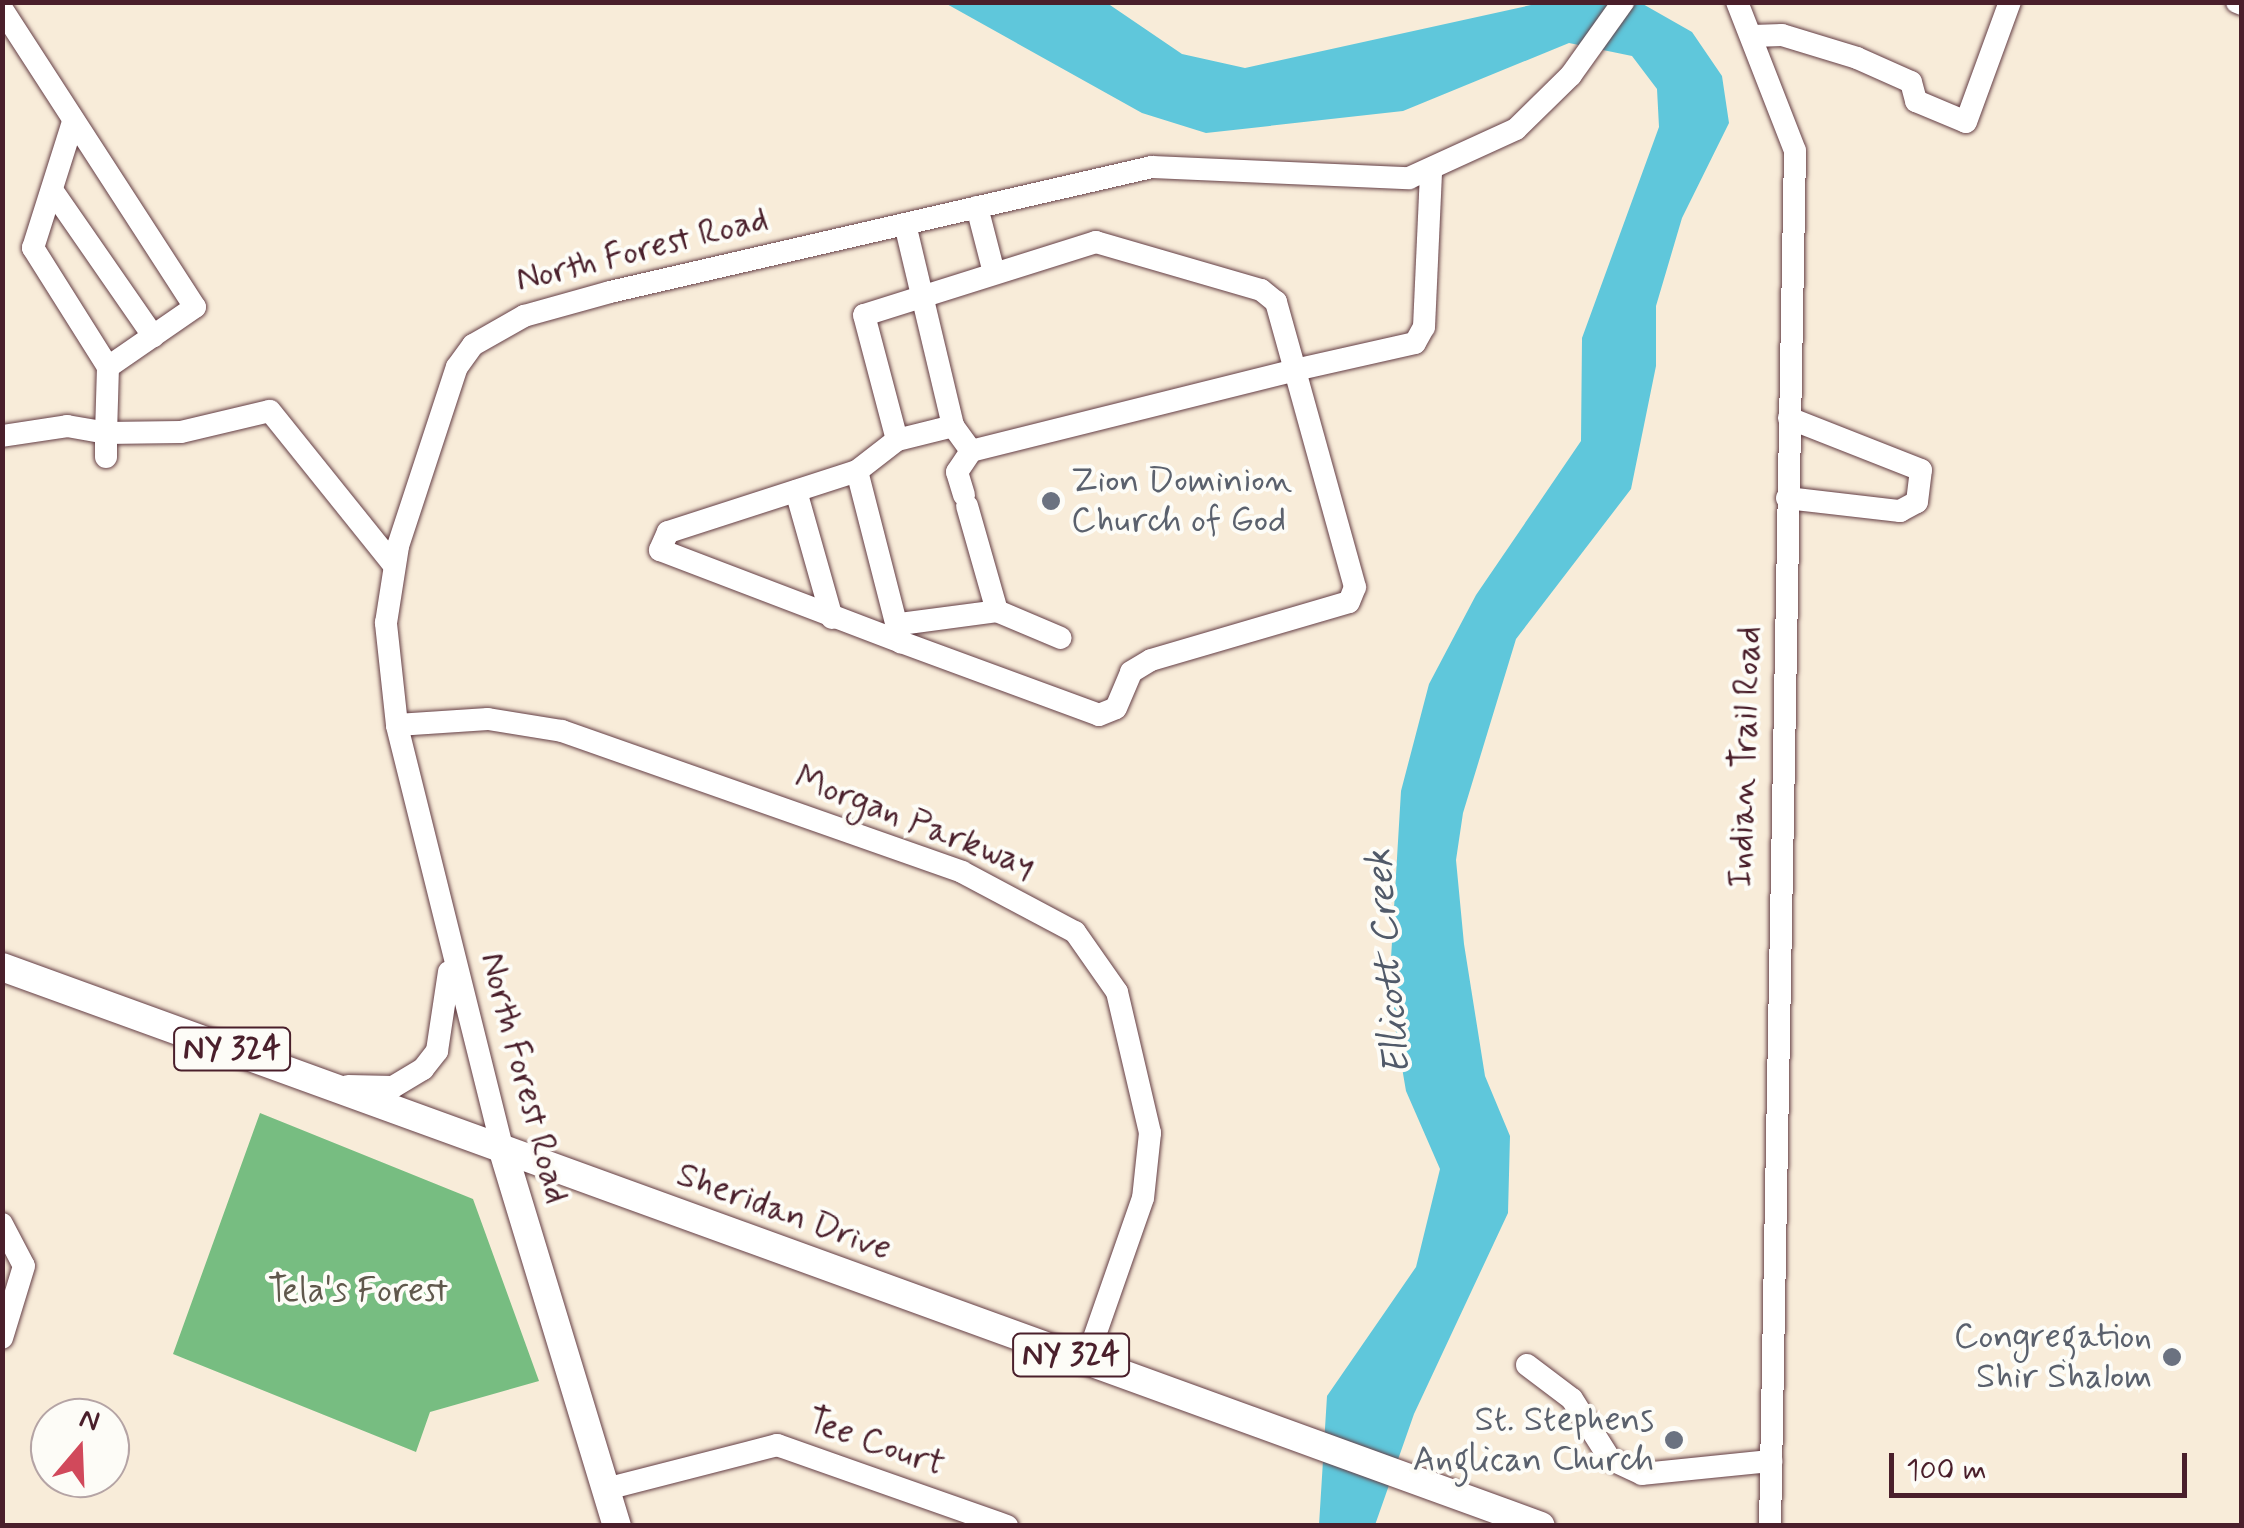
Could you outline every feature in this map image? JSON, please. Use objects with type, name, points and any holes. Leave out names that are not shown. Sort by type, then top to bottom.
[{"type":"main road","name":"Sheridan Drive","points":[[2,967],[1541,1526]]},
{"type":"main road","name":"North Forest Road","points":[[503,1151],[617,1526]]},
{"type":"street","name":"North Forest Road","points":[[503,1151],[450,954],[398,725],[385,599],[457,367],[498,326],[905,224],[1152,168],[1409,178],[1516,128],[1571,75],[1623,2]]},
{"type":"street","name":"Indian Trail Road","points":[[1736,2],[1795,150],[1770,1526]]},
{"type":"street","points":[[1752,36],[1782,35],[1874,65],[1912,82],[1916,101],[1966,122],[2010,2]]},
{"type":"street","points":[[2,9],[195,307],[108,367]]},
{"type":"street","points":[[73,122],[33,248],[108,367],[106,445]]},
{"type":"street","points":[[997,611],[958,472],[971,451],[1415,343],[1425,312],[1432,170]]},
{"type":"street","points":[[52,190],[153,336]]},
{"type":"street","points":[[977,207],[993,269]]},
{"type":"street","points":[[905,224],[953,426],[971,451]]},
{"type":"street","points":[[896,440],[864,315],[923,290],[1096,242],[1238,282],[1276,302],[1355,588],[1350,602],[1151,660],[1131,672],[1116,708],[1100,715],[900,633],[832,618],[660,550],[668,532],[857,472],[896,440],[953,426]]},
{"type":"street","points":[[2,436],[66,426],[106,445],[270,411],[393,564]]},
{"type":"street","points":[[1786,498],[1900,510],[1917,502],[1921,470],[1789,418]]},
{"type":"street","points":[[857,472],[900,633]]},
{"type":"street","points":[[796,491],[832,618]]},
{"type":"street","points":[[900,633],[997,611],[1061,638]]},
{"type":"street","name":"Morgan Parkway","points":[[398,725],[488,719],[562,732],[962,872],[1074,932],[1117,992],[1150,1133],[1143,1198],[1086,1361]]},
{"type":"street","points":[[318,1082],[376,1089],[424,1069],[441,1033],[450,954]]},
{"type":"street","points":[[2,1224],[24,1266],[2,1338]]},
{"type":"street","points":[[1528,1364],[1572,1398],[1610,1459],[1642,1474],[1771,1460]]},
{"type":"street","name":"Tee Court","points":[[606,1489],[777,1445],[1007,1526]]},
{"type":"green space","name":"Tela's Forest","points":[[260,1113],[473,1199],[539,1381],[430,1412],[416,1452],[173,1354]]},
{"type":"water","points":[[1545,2],[1641,3],[1692,32],[1722,76],[1729,123],[1682,218],[1656,306],[1656,366],[1631,489],[1516,639],[1463,813],[1456,860],[1464,944],[1485,1076],[1510,1136],[1508,1213],[1414,1414],[1375,1525],[1319,1525],[1327,1396],[1416,1267],[1440,1169],[1406,1091],[1389,992],[1401,791],[1429,684],[1476,595],[1581,441],[1582,338],[1659,127],[1657,89],[1632,56],[1569,43],[1403,111],[1206,133],[1142,113],[945,3],[1107,3],[1182,54],[1245,68]]},
{"type":"place","name":"Zion Dominion Church of God","points":[[1051,501]]},
{"type":"place","name":"Congregation Shir Shalom","points":[[2172,1357]]},
{"type":"place","name":"St. Stephens Anglican Church","points":[[1674,1440]]},
{"type":"water label","name":"Ellicott Creek","points":[[1389,962]]}]
